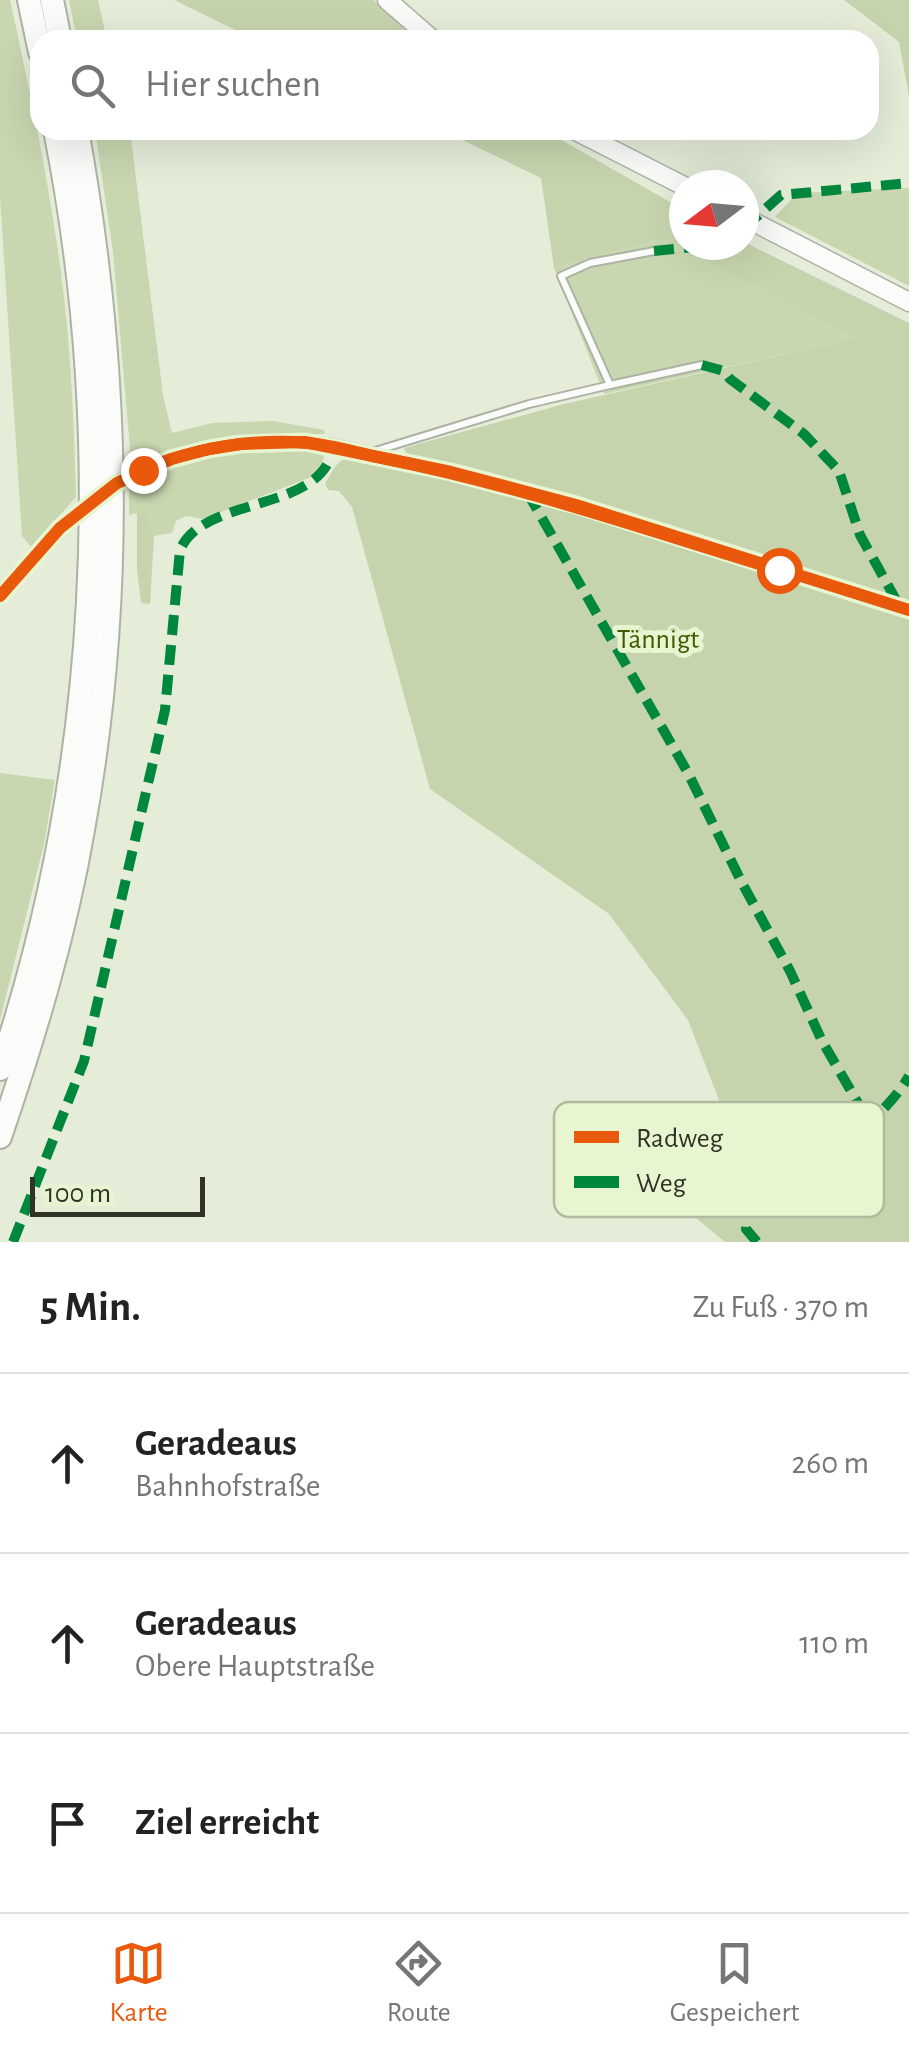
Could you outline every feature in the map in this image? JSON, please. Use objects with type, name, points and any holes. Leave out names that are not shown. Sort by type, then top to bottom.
[{"type":"highway","points":[[29,0],[35,30]]},
{"type":"highway","points":[[52,0],[58,30]]},
{"type":"highway","points":[[0,1069],[29,974],[61,823],[74,740],[88,594],[89,439],[84,344],[58,140]]},
{"type":"highway","points":[[0,1137],[23,1069],[68,904],[84,830],[105,659],[112,527],[108,360],[79,140]]},
{"type":"main road","points":[[387,0],[422,30]]},
{"type":"main road","points":[[594,140],[669,178]]},
{"type":"main road","points":[[759,225],[909,302]]},
{"type":"street","points":[[0,596],[60,528],[106,490],[143,470],[170,459],[241,444],[304,442],[450,472],[576,505],[909,610]]},
{"type":"lane","points":[[610,385],[561,276],[590,262],[654,251]]},
{"type":"lane","points":[[364,455],[529,404],[702,365]]},
{"type":"green space","points":[[0,0],[10,0],[30,93],[30,140],[39,140],[45,170],[61,273],[72,385],[76,497],[31,547],[22,536],[0,197]]},
{"type":"green space","points":[[69,0],[98,0],[105,30],[75,30]]},
{"type":"green space","points":[[174,0],[374,0],[405,30],[236,30]]},
{"type":"green space","points":[[844,0],[909,0],[909,96],[899,42]]},
{"type":"green space","points":[[96,140],[131,140],[163,395],[172,433],[212,423],[273,421],[324,430],[325,434],[227,440],[131,461],[113,252]]},
{"type":"green space","name":"Tännigt","points":[[463,140],[562,140],[669,201],[669,243],[661,239],[554,268],[541,178]]},
{"type":"green space","points":[[909,188],[909,286],[775,217],[797,193]]},
{"type":"green space","points":[[661,239],[669,243],[669,260],[703,260],[859,338],[604,394],[554,268]]},
{"type":"green space","name":"Tännigt","points":[[759,249],[909,323],[909,1242],[725,1242],[696,1218],[884,1217],[884,1102],[720,1102],[688,1020],[609,914],[430,789],[352,507],[339,491],[328,490],[325,484],[339,462],[353,455],[411,465],[404,448],[564,404],[858,338],[703,260],[759,260]]},
{"type":"green space","points":[[300,447],[320,449],[324,456],[320,470],[309,478],[203,519],[186,516],[176,521],[172,533],[154,536],[144,512],[129,515],[129,488],[171,467],[212,455]]},
{"type":"green space","points":[[144,511],[154,536],[150,604],[141,603],[137,569],[137,513]]},
{"type":"green space","points":[[0,773],[55,780],[44,844],[0,1020]]},
{"type":"marked path","points":[[759,215],[781,195],[909,183]]},
{"type":"marked path","points":[[654,251],[669,249]]},
{"type":"marked path","points":[[702,365],[724,371],[804,434],[839,471],[860,535],[900,607]]},
{"type":"marked path","points":[[13,1242],[84,1061],[165,710],[180,550],[193,532],[213,520],[309,483],[325,468],[333,446]]},
{"type":"marked path","points":[[527,492],[688,773],[822,1041],[857,1102]]},
{"type":"marked path","points":[[884,1108],[909,1076]]},
{"type":"marked path","points":[[747,1217],[746,1229],[757,1242]]},
{"type":"cycle path","points":[[0,596],[60,528],[117,483],[171,459],[209,449],[305,442],[451,472],[576,505],[909,610]]},
{"type":"route","points":[[143,470],[170,459],[241,444],[304,442],[333,446],[576,505],[779,570]]}]
